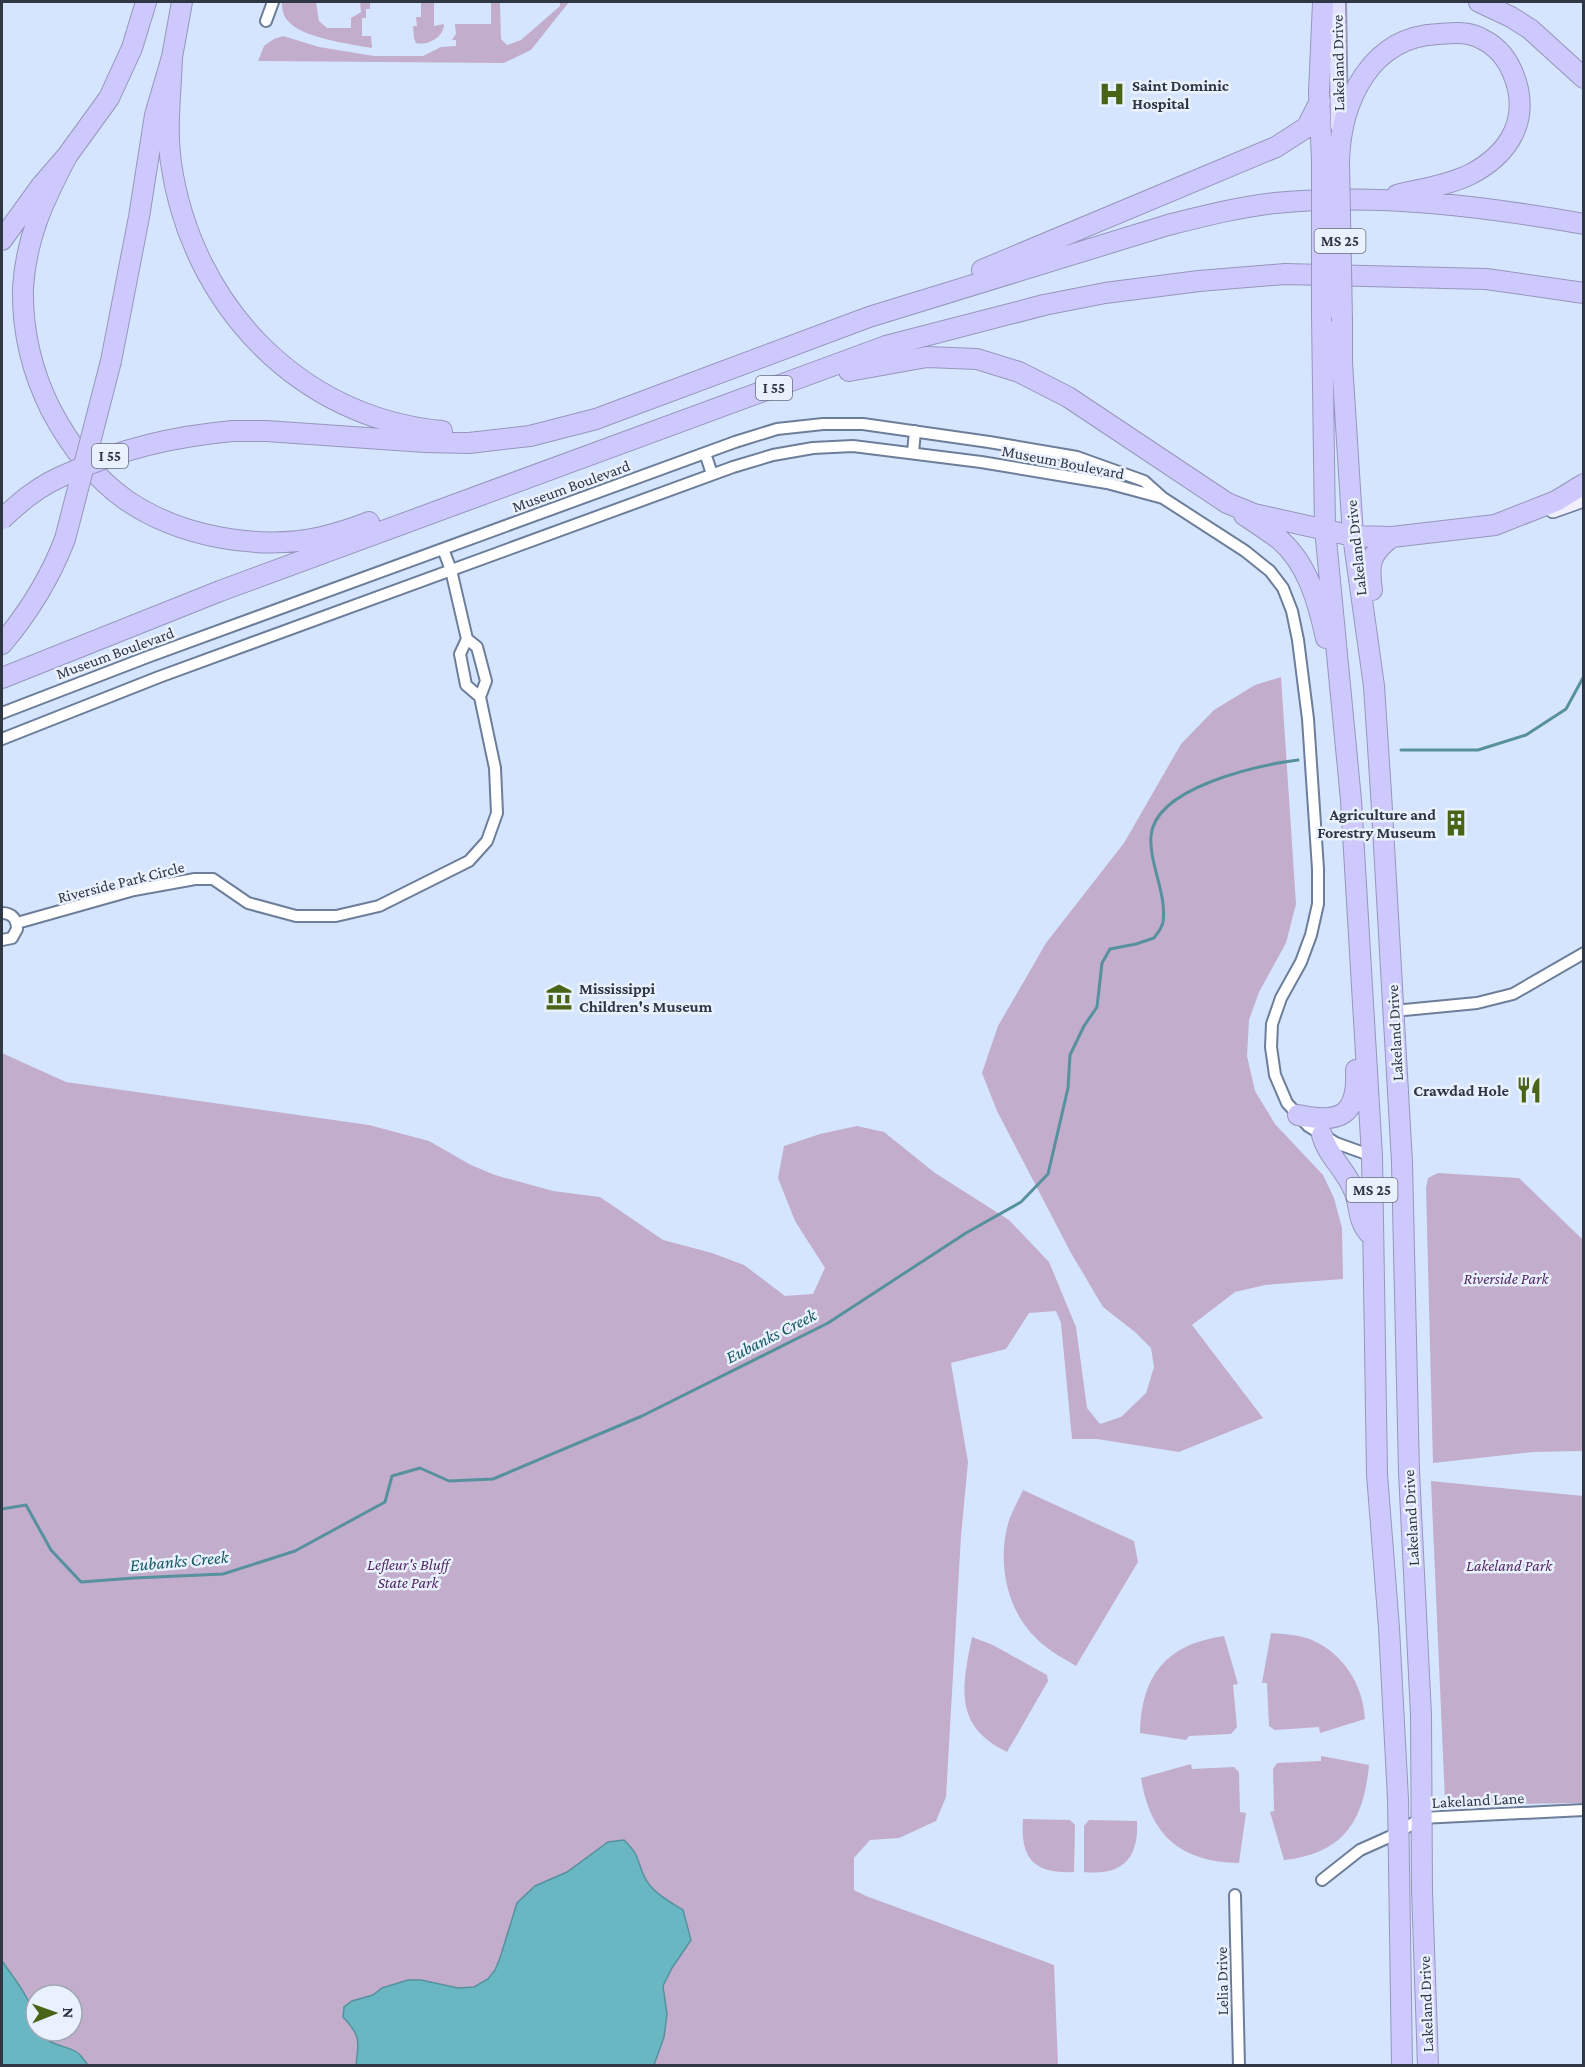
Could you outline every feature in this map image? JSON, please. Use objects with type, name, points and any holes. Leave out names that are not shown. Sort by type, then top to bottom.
[{"type":"highway","points":[[2,240],[109,98],[121,75],[146,2]]},
{"type":"highway","points":[[2,644],[38,596],[57,562],[65,538],[111,361],[155,115],[172,57],[182,2]]},
{"type":"highway","name":"Lakeland Drive","points":[[1323,2],[1320,101],[1330,161],[1342,321],[1342,362],[1353,536],[1374,686],[1402,1162],[1409,1472],[1417,1627],[1428,2066]]},
{"type":"highway","points":[[1479,2],[1530,29],[1584,78]]},
{"type":"highway","points":[[1340,136],[1354,89],[1366,71],[1382,54],[1406,41],[1431,34],[1462,32],[1483,39],[1502,53],[1514,72],[1520,99],[1519,121],[1509,141],[1492,160],[1470,174],[1378,200]]},
{"type":"highway","points":[[172,57],[170,161],[177,199],[196,253],[223,300],[261,346],[302,380],[324,394],[372,416],[415,428],[463,432],[490,430],[555,418],[660,382],[727,369]]},
{"type":"highway","points":[[869,317],[1276,147],[1307,127],[1320,101]]},
{"type":"highway","name":"Lakeland Drive","points":[[1340,136],[1330,161],[1322,315],[1325,529],[1351,800],[1372,1156],[1377,1474],[1389,1628],[1398,1798],[1402,2066]]},
{"type":"highway","points":[[67,156],[43,201],[33,229],[23,287],[28,343],[34,371],[42,392],[58,424],[78,453],[127,500],[176,525],[203,535],[231,540],[265,543],[320,537],[347,530],[865,341],[957,317],[1044,305]]},
{"type":"highway","name":"I 55","points":[[2,519],[31,494],[60,477],[96,461],[164,440],[234,431],[469,443],[530,436],[596,419],[869,317],[1157,228],[1218,212],[1276,203],[1378,200],[1502,210],[1584,224]]},
{"type":"highway","name":"I 55","points":[[2,678],[220,591],[886,346],[1044,305],[1105,293],[1199,281],[1285,274],[1486,279],[1584,293]]},
{"type":"highway","points":[[782,385],[927,357],[977,359],[1019,372],[1068,397],[1280,540],[1302,565],[1318,605],[1342,704]]},
{"type":"highway","points":[[1227,503],[1254,514],[1353,536],[1392,537],[1495,525],[1556,501],[1584,484]]},
{"type":"highway","points":[[1374,686],[1370,565],[1381,546],[1392,537]]},
{"type":"highway","points":[[1298,1115],[1329,1119],[1347,1110],[1354,1100],[1356,1084],[1354,1036],[1364,1018],[1394,1011]]},
{"type":"highway","points":[[1322,1135],[1325,1147],[1339,1162],[1355,1193],[1362,1226],[1373,1236]]},
{"type":"highway","points":[[1372,1156],[1402,1162]]},
{"type":"highway","points":[[1377,1474],[1409,1472]]},
{"type":"highway","points":[[1389,1628],[1417,1627]]},
{"type":"main road","name":"Lakeland Drive","points":[[1337,2],[1340,136]]},
{"type":"street","points":[[266,21],[273,2]]},
{"type":"street","name":"Museum Boulevard","points":[[2,713],[150,656],[705,453],[777,429],[811,425],[863,424],[1077,457],[1144,481],[1163,498],[1258,560],[1283,588],[1292,611],[1298,640],[1308,719],[1318,868],[1318,904],[1311,935],[1301,962],[1281,998],[1272,1024],[1271,1047],[1275,1075],[1287,1103],[1308,1126],[1336,1143],[1372,1156]]},
{"type":"street","points":[[913,453],[915,431]]},
{"type":"street","name":"Museum Boulevard","points":[[2,739],[159,676],[712,474],[773,455],[813,448],[854,446],[981,462],[1107,483],[1163,498]]},
{"type":"street","points":[[705,453],[712,474]]},
{"type":"street","points":[[1495,525],[1545,513],[1584,499]]},
{"type":"street","name":"Riverside Park Circle","points":[[443,549],[451,570],[467,639],[460,654],[466,684],[480,697]]},
{"type":"street","name":"Riverside Park Circle","points":[[17,923],[134,890],[195,879],[213,879],[248,903],[296,916],[336,916],[379,906],[469,861],[487,841],[497,813],[496,780],[480,697],[486,681],[477,647],[467,639]]},
{"type":"street","points":[[2,913],[11,915],[17,923],[15,934],[7,940],[2,940]]},
{"type":"street","points":[[1394,1011],[1477,1003],[1513,994],[1584,953]]},
{"type":"street","name":"Lakeland Lane","points":[[1322,1880],[1360,1850],[1398,1833],[1421,1818],[1584,1810]]},
{"type":"street","name":"Lelia Drive","points":[[1235,1895],[1239,2066]]},
{"type":"green space","points":[[282,2],[316,2],[319,21],[327,28],[351,28],[351,18],[361,12],[360,2],[370,2],[370,9],[366,9],[366,18],[362,18],[362,36],[371,36],[372,48],[326,39],[303,31],[287,20]]},
{"type":"green space","points":[[421,2],[434,2],[434,26],[444,24],[438,37],[421,44],[416,43],[413,26],[417,26],[416,17],[421,17]]},
{"type":"green space","points":[[491,2],[500,2],[501,39],[507,45],[521,40],[560,6],[560,2],[569,2],[531,50],[504,63],[258,61],[264,46],[283,36],[319,47],[374,56],[423,56],[441,47],[456,46],[456,40],[452,40],[456,34],[455,24],[491,24]]},
{"type":"green space","name":"Lefleur's Bluff State Park","points":[[1281,677],[1296,904],[1286,943],[1259,992],[1249,1020],[1247,1056],[1255,1091],[1275,1124],[1323,1175],[1334,1198],[1342,1228],[1343,1279],[1265,1285],[1235,1292],[1192,1325],[1263,1418],[1179,1452],[1097,1439],[1072,1439],[1061,1323],[1056,1311],[1029,1313],[1006,1349],[951,1363],[968,1462],[961,1536],[946,1797],[936,1821],[899,1838],[870,1840],[854,1858],[854,1890],[1054,1965],[1058,2065],[88,2066],[78,2053],[52,2043],[84,2043],[84,1983],[24,1983],[24,1993],[2,1961],[2,1053],[66,1082],[369,1125],[429,1141],[471,1165],[495,1175],[553,1191],[600,1197],[663,1240],[712,1253],[744,1265],[785,1296],[813,1294],[825,1268],[795,1221],[778,1178],[784,1146],[820,1134],[857,1126],[884,1132],[935,1173],[1009,1220],[1049,1262],[1076,1327],[1087,1408],[1100,1424],[1121,1417],[1146,1393],[1154,1367],[1151,1348],[1103,1307],[1071,1253],[997,1111],[982,1073],[998,1026],[1046,943],[1124,843],[1181,744],[1214,710],[1255,685]]},
{"type":"green space","name":"Riverside Park","points":[[1438,1173],[1519,1178],[1583,1240],[1583,1451],[1533,1452],[1433,1463],[1426,1188],[1428,1178]]},
{"type":"green space","name":"Lakeland Park","points":[[1431,1481],[1583,1496],[1583,1803],[1492,1804],[1445,1801]]},
{"type":"green space","points":[[1023,1490],[1134,1541],[1138,1562],[1076,1666],[1047,1648],[1027,1629],[1007,1586],[1004,1570],[1005,1539],[1009,1520]]},
{"type":"green space","points":[[1271,1633],[1307,1638],[1334,1653],[1356,1683],[1365,1719],[1320,1733],[1319,1727],[1275,1730],[1269,1726],[1267,1683],[1262,1683]]},
{"type":"green space","points":[[1224,1636],[1238,1684],[1233,1685],[1237,1727],[1231,1734],[1189,1736],[1186,1740],[1140,1733],[1145,1695],[1161,1666],[1172,1655],[1187,1647],[1204,1640]]},
{"type":"green space","points":[[972,1637],[993,1645],[1047,1675],[1048,1681],[1007,1752],[990,1742],[977,1730],[966,1704],[964,1689]]},
{"type":"green space","points":[[1321,1756],[1369,1765],[1362,1803],[1347,1831],[1336,1842],[1304,1856],[1284,1860],[1270,1812],[1274,1811],[1273,1769],[1277,1763],[1321,1761]]},
{"type":"green space","points":[[1191,1764],[1192,1769],[1234,1767],[1239,1772],[1240,1812],[1246,1813],[1239,1863],[1218,1861],[1184,1851],[1160,1830],[1152,1815],[1145,1798],[1141,1778]]},
{"type":"green space","points":[[1023,1819],[1070,1820],[1075,1825],[1074,1872],[1049,1870],[1039,1867],[1032,1861],[1024,1844]]},
{"type":"green space","points":[[1089,1820],[1137,1821],[1135,1846],[1126,1862],[1118,1868],[1097,1873],[1084,1872],[1084,1826]]},
{"type":"shaded area","points":[[624,1840],[635,1854],[651,1887],[683,1910],[691,1940],[663,1986],[667,2014],[664,2037],[654,2065],[356,2065],[358,2050],[356,2034],[343,2017],[344,2007],[352,2001],[373,1995],[382,1988],[408,1980],[421,1980],[458,1988],[474,1987],[488,1979],[500,1958],[517,1903],[535,1886],[567,1872],[608,1842]]},
{"type":"shaded area","points":[[2,1961],[24,1994],[24,2043],[52,2043],[68,2048],[78,2053],[88,2065],[2,2065]]},
{"type":"waterway","name":"Eubanks Creek","points":[[1401,750],[1478,750],[1526,735],[1566,709],[1584,676]]},
{"type":"waterway","name":"Eubanks Creek","points":[[2,1509],[26,1505],[51,1550],[81,1582],[223,1574],[295,1551],[385,1502],[392,1476],[420,1468],[449,1481],[493,1479],[642,1416],[828,1323],[966,1233],[1021,1202],[1048,1174],[1068,1088],[1070,1055],[1084,1026],[1097,1007],[1102,963],[1110,949],[1154,938],[1162,924],[1163,900],[1151,847],[1151,836],[1157,819],[1170,804],[1211,782],[1235,773],[1298,760]]},
{"type":"place","name":"Saint Dominic Hospital","points":[[1112,94]]},
{"type":"place","name":"Agriculture and Forestry Museum","points":[[1456,823]]},
{"type":"place","name":"Mississippi Children's Museum","points":[[559,997]]},
{"type":"place","name":"Crawdad Hole","points":[[1529,1090]]}]
